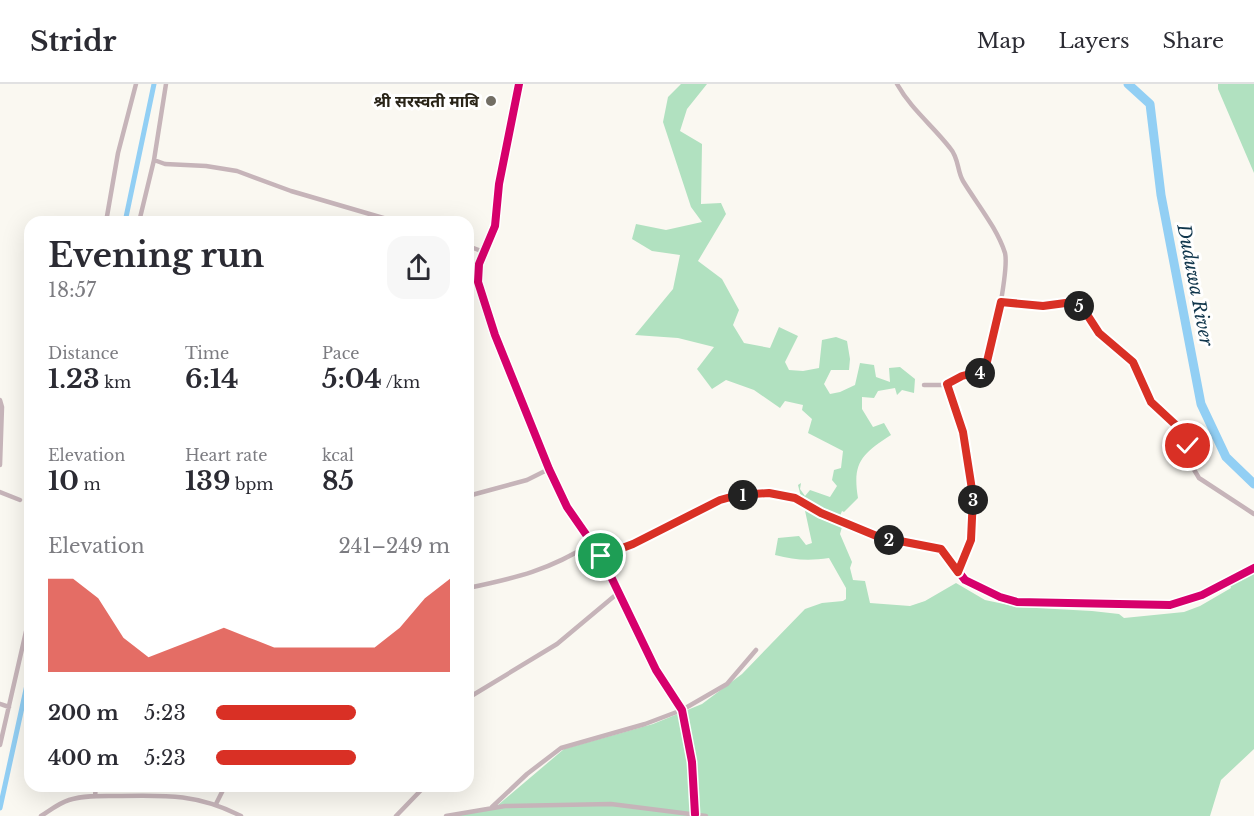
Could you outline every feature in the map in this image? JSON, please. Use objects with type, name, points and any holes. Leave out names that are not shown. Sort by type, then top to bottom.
[{"type":"street","points":[[107,216],[118,153],[136,84]]},
{"type":"street","points":[[140,216],[154,160],[166,84]]},
{"type":"street","points":[[519,84],[499,184],[495,226],[479,264],[478,282],[495,335],[549,469],[567,507],[601,556],[656,670],[682,710],[688,736],[694,814]]},
{"type":"street","points":[[897,84],[917,112],[956,155],[961,177],[991,225],[1005,254],[1006,269],[1001,302],[985,370],[962,376],[947,384],[924,384]]},
{"type":"street","points":[[154,160],[165,164],[206,165],[237,171],[311,197],[376,216]]},
{"type":"street","points":[[474,248],[484,252]]},
{"type":"street","points":[[1001,302],[1043,306],[1073,302],[1081,307],[1099,333],[1133,362],[1151,402],[1174,423],[1184,437],[1191,463],[1199,478],[1254,514]]},
{"type":"street","points":[[947,384],[963,432],[973,496],[971,540],[958,572]]},
{"type":"street","points":[[0,400],[2,407],[0,465]]},
{"type":"street","points":[[474,494],[527,480],[549,469]]},
{"type":"street","points":[[0,492],[20,500]]},
{"type":"street","points":[[601,556],[633,544],[720,500],[738,495],[769,493],[795,498],[821,513],[879,537],[941,549],[965,580],[1000,597],[1017,602],[1170,605],[1202,595],[1254,568]]},
{"type":"street","points":[[474,587],[525,576],[576,554],[592,543]]},
{"type":"street","points":[[474,694],[557,644],[618,593]]},
{"type":"street","points":[[0,745],[24,640]]},
{"type":"street","points":[[492,807],[527,774],[561,748],[645,724],[682,710],[727,684],[756,650]]},
{"type":"street","points":[[0,704],[9,706]]},
{"type":"street","points":[[95,792],[95,796]]},
{"type":"street","points":[[216,804],[222,792]]},
{"type":"street","points":[[396,816],[419,792]]},
{"type":"street","points":[[41,816],[67,800],[95,796],[161,795],[194,798],[216,804],[241,816]]},
{"type":"street","points":[[447,816],[492,807],[611,804],[706,816]]},
{"type":"green space","points":[[681,84],[707,84],[687,109],[680,131],[702,144],[701,204],[721,203],[726,214],[698,261],[722,279],[739,310],[733,325],[744,343],[770,348],[779,327],[798,336],[785,362],[789,370],[803,371],[819,368],[822,340],[836,337],[847,341],[849,370],[831,370],[824,384],[830,394],[855,385],[860,363],[874,365],[876,377],[890,382],[889,368],[900,367],[915,379],[914,393],[902,390],[897,395],[895,388],[878,391],[874,398],[862,397],[862,409],[873,427],[884,423],[891,435],[861,460],[857,476],[858,498],[844,512],[842,511],[840,516],[819,509],[801,497],[798,485],[801,483],[800,489],[805,496],[810,490],[830,497],[837,486],[832,480],[834,470],[841,468],[843,451],[808,433],[812,419],[802,410],[803,405],[785,401],[780,408],[754,390],[726,380],[712,389],[697,369],[714,347],[678,338],[635,335],[673,289],[680,255],[652,251],[632,239],[636,224],[666,230],[702,222],[691,207],[663,122],[668,97]]},
{"type":"green space","points":[[1218,84],[1254,84],[1254,173],[1218,89]]},
{"type":"green space","points":[[804,506],[842,527],[840,534],[852,562],[850,568],[853,580],[865,581],[870,603],[910,606],[925,601],[956,583],[985,600],[1018,607],[1092,611],[1119,614],[1124,618],[1184,612],[1200,606],[1231,588],[1230,585],[1254,567],[1254,749],[1221,780],[1210,816],[445,816],[498,805],[564,749],[653,724],[702,704],[742,674],[805,609],[822,603],[846,599],[846,588],[829,558],[802,560],[775,555],[778,538],[799,536],[806,545],[812,543]]},
{"type":"waterway","points":[[126,216],[154,84]]},
{"type":"waterway","name":"Duduwa River","points":[[1128,84],[1150,104],[1161,195],[1201,404],[1226,457],[1254,484]]},
{"type":"waterway","points":[[0,808],[24,698]]},
{"type":"cycle path","points":[[519,84],[499,184],[495,226],[479,264],[478,282],[495,335],[549,469],[567,507],[601,556],[656,670],[682,710],[692,762],[695,814]]},
{"type":"cycle path","points":[[601,556],[633,544],[720,500],[738,495],[769,493],[795,498],[821,513],[879,537],[941,549],[965,580],[1000,597],[1017,602],[1170,605],[1202,595],[1254,568]]},
{"type":"place","name":"श्री सरस्वती माबि","points":[[491,101]]},
{"type":"route","points":[[601,556],[633,544],[720,500],[738,495],[769,493],[795,498],[821,513],[879,537],[941,549],[958,572],[970,548],[973,496],[963,432],[947,384],[962,376],[981,373],[985,370],[989,362],[1001,302],[1043,306],[1067,301],[1081,307],[1099,333],[1133,362],[1145,384],[1151,402],[1179,428],[1188,446]]}]
